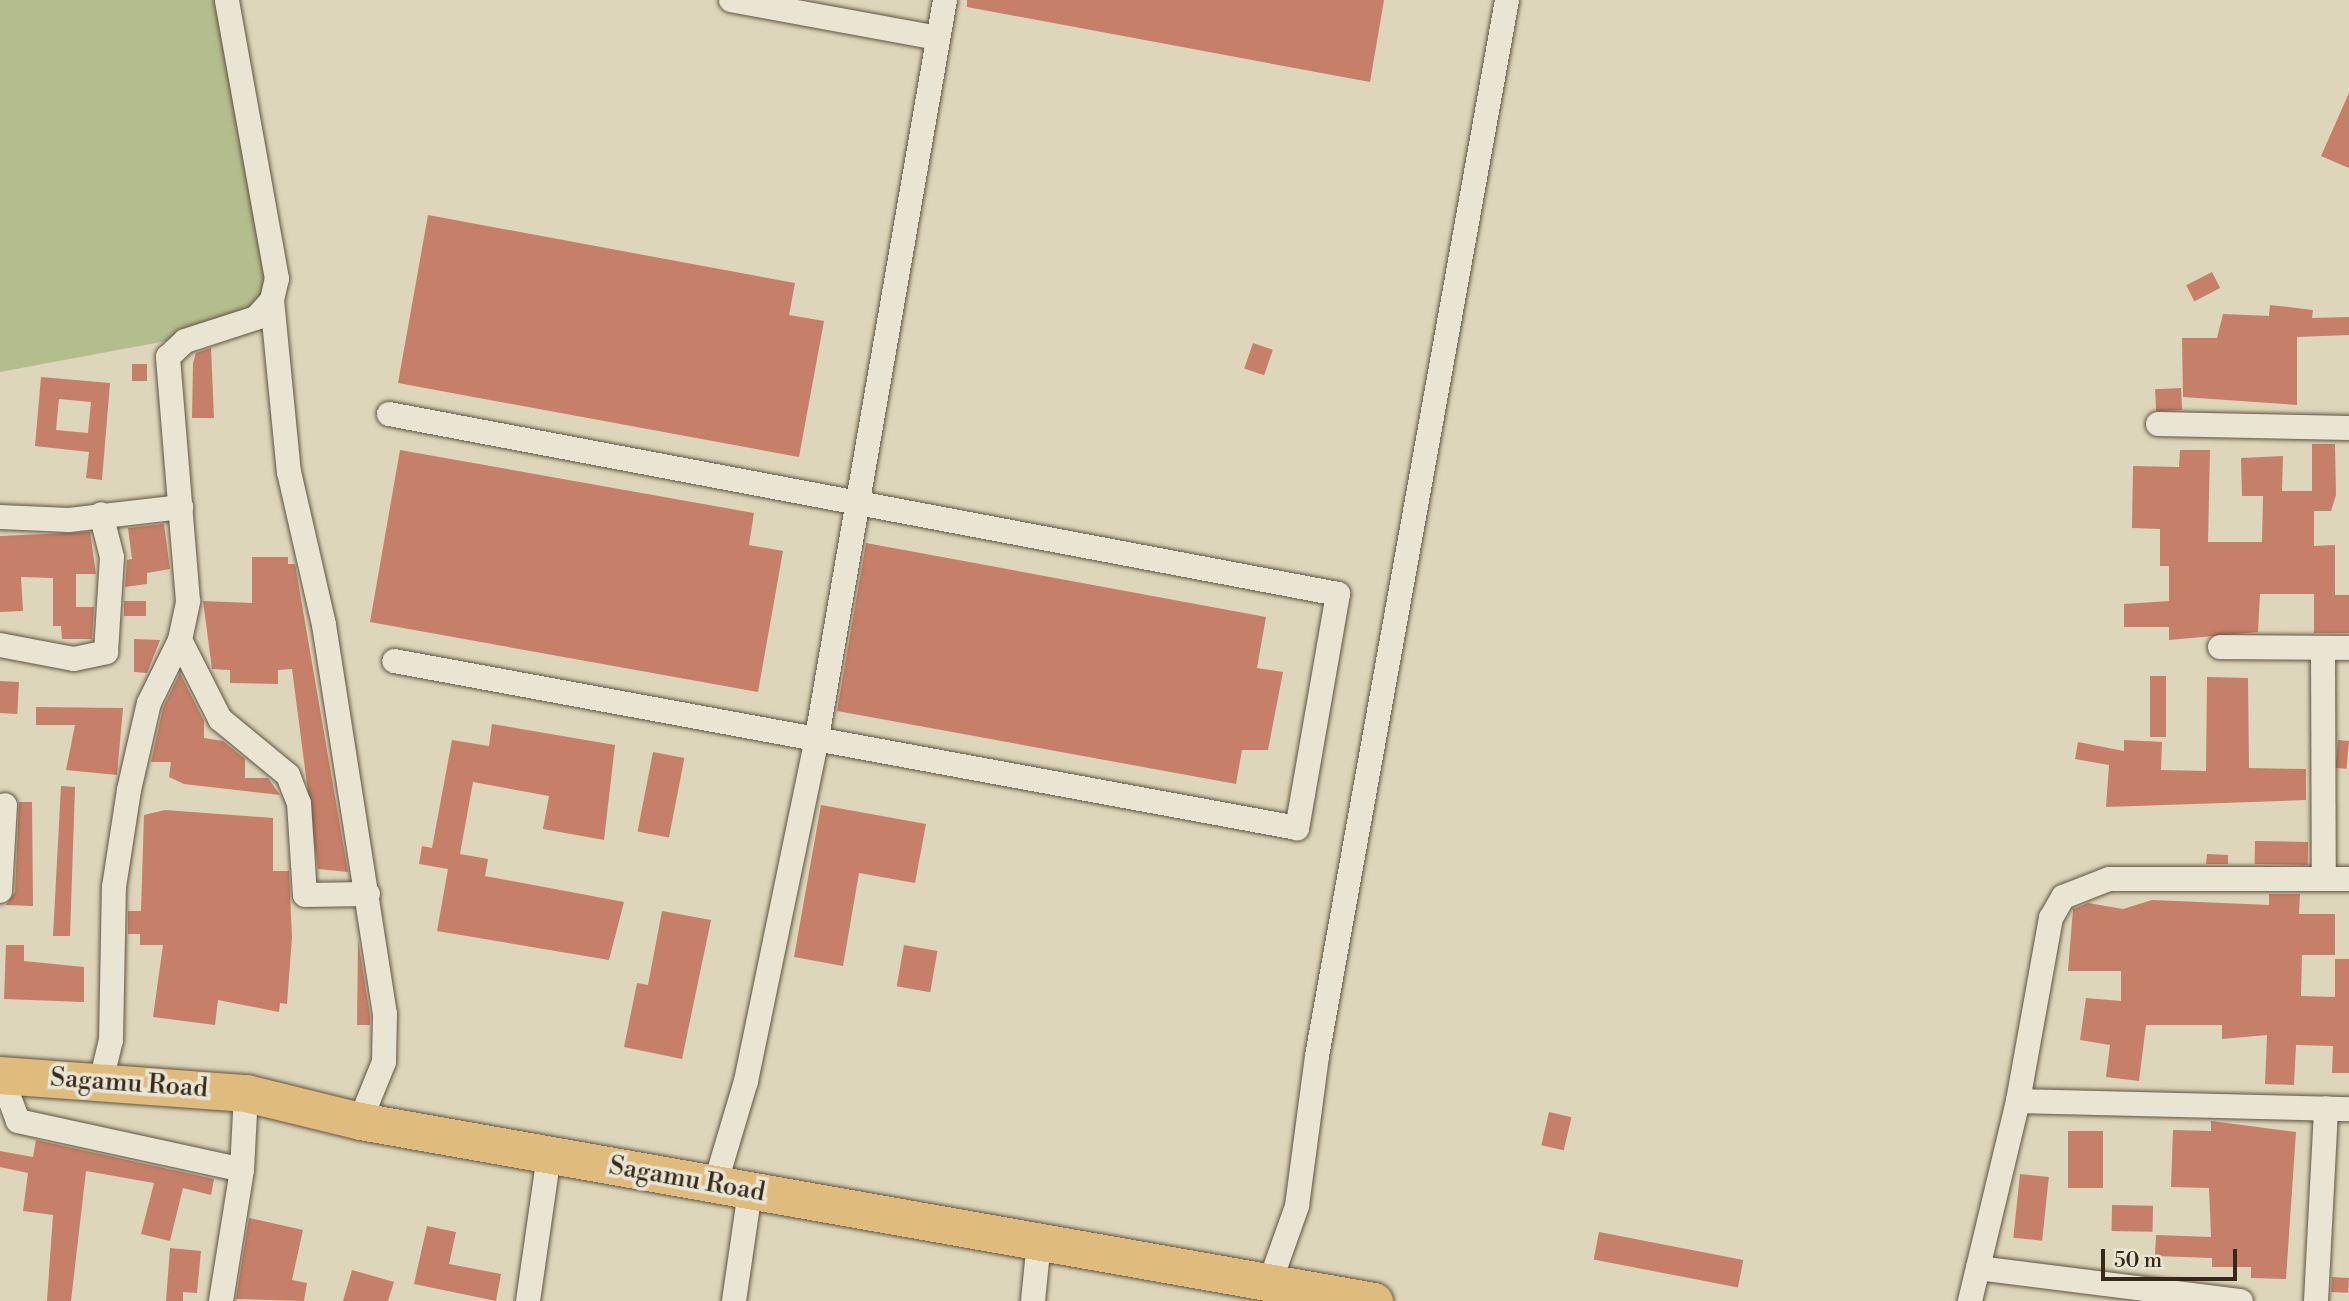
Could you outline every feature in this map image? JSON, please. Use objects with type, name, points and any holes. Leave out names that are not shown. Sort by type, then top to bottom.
[{"type":"highway","name":"Sagamu Road","points":[[0,1074],[246,1093],[360,1121],[1374,1301]]},
{"type":"street","points":[[227,0],[278,279],[272,300],[289,472],[324,625],[368,894],[384,1050],[360,1121]]},
{"type":"street","points":[[731,0],[938,38]]},
{"type":"street","points":[[734,1301],[733,1188],[746,1081],[817,737],[945,0]]},
{"type":"street","points":[[1270,1282],[1297,1206],[1317,1056],[1507,0]]},
{"type":"street","points":[[102,1081],[111,1040],[114,887],[129,790],[149,703],[180,640],[188,601],[168,357],[185,341],[256,318],[272,300]]},
{"type":"street","points":[[389,414],[860,501],[1338,594],[1297,828],[817,737],[394,661]]},
{"type":"street","points":[[2158,424],[2349,428]]},
{"type":"street","points":[[0,517],[69,520],[101,514],[181,507]]},
{"type":"street","points":[[0,645],[74,659],[106,652],[112,557],[101,514]]},
{"type":"street","points":[[180,640],[220,719],[288,775],[299,803],[305,895],[368,894]]},
{"type":"street","points":[[2220,647],[2349,649]]},
{"type":"street","points":[[2323,648],[2324,878]]},
{"type":"street","points":[[0,891],[5,805]]},
{"type":"street","points":[[1970,1301],[2018,1101],[2051,918],[2063,897],[2109,879],[2349,879]]},
{"type":"street","points":[[0,1074],[18,1121],[242,1170]]},
{"type":"street","points":[[221,1301],[242,1170],[246,1093]]},
{"type":"street","points":[[2018,1101],[2338,1108],[2316,1301]]},
{"type":"street","points":[[528,1301],[549,1155]]},
{"type":"street","points":[[1033,1301],[1039,1241]]},
{"type":"street","points":[[1978,1268],[2241,1301]]},
{"type":"green space","points":[[0,0],[224,0],[273,321],[0,372]]},
{"type":"building","points":[[967,0],[1384,0],[1370,82],[967,7]]},
{"type":"building","points":[[2349,93],[2349,168],[2321,156]]},
{"type":"building","points":[[428,215],[795,283],[789,315],[824,321],[799,457],[398,383]]},
{"type":"building","points":[[2212,272],[2220,288],[2194,301],[2186,285]]},
{"type":"building","points":[[2270,305],[2313,310],[2312,318],[2349,317],[2349,335],[2297,337],[2297,405],[2183,397],[2182,338],[2217,338],[2223,314],[2269,316]]},
{"type":"building","points":[[1253,343],[1273,350],[1264,375],[1244,369]]},
{"type":"building","points":[[211,348],[214,418],[192,418],[193,363],[196,353]]},
{"type":"building","points":[[132,364],[147,364],[147,381],[132,381]]},
{"type":"building","points":[[41,377],[110,383],[102,480],[86,478],[89,452],[35,446]],"holes":[[[59,399],[91,402],[88,433],[56,430]]]},
{"type":"building","points":[[2181,388],[2182,410],[2156,411],[2155,389]]},
{"type":"building","points":[[2312,444],[2335,444],[2336,495],[2331,511],[2314,511],[2314,546],[2335,545],[2335,595],[2349,595],[2349,633],[2314,633],[2314,594],[2260,594],[2258,632],[2169,640],[2169,627],[2124,627],[2124,604],[2169,601],[2169,566],[2160,566],[2160,529],[2132,528],[2133,466],[2179,467],[2180,450],[2210,450],[2208,542],[2262,542],[2263,496],[2242,496],[2241,458],[2283,456],[2282,491],[2312,491]]},
{"type":"building","points":[[400,450],[754,513],[749,545],[783,551],[758,692],[370,622]]},
{"type":"building","points":[[164,524],[170,569],[147,573],[147,584],[125,587],[127,560],[132,559],[128,528]]},
{"type":"building","points":[[90,532],[96,574],[76,574],[76,607],[94,607],[92,639],[62,639],[61,626],[53,626],[53,578],[21,577],[23,611],[0,612],[0,536]]},
{"type":"building","points":[[866,543],[1266,617],[1257,668],[1283,672],[1268,750],[1242,750],[1236,784],[837,711]]},
{"type":"building","points":[[252,557],[288,557],[288,564],[295,564],[348,872],[318,869],[292,669],[278,670],[278,684],[230,683],[230,670],[212,669],[203,601],[252,603]]},
{"type":"building","points":[[124,601],[146,601],[146,616],[124,616]]},
{"type":"building","points":[[134,639],[160,640],[147,673],[134,672]]},
{"type":"building","points":[[180,673],[204,721],[204,738],[223,741],[245,759],[245,778],[268,778],[280,795],[184,784],[169,777],[171,762],[151,762],[163,708]]},
{"type":"building","points":[[2150,676],[2166,676],[2166,737],[2150,737]]},
{"type":"building","points":[[2207,677],[2248,678],[2249,768],[2306,769],[2306,800],[2106,807],[2109,765],[2075,759],[2078,742],[2124,751],[2124,740],[2162,742],[2161,770],[2206,771]]},
{"type":"building","points":[[0,681],[19,682],[17,714],[0,713]]},
{"type":"building","points":[[36,707],[123,708],[117,775],[66,770],[75,725],[36,725]]},
{"type":"building","points":[[492,724],[615,745],[604,840],[543,829],[549,796],[473,782],[460,854],[488,859],[485,876],[624,902],[609,960],[437,931],[448,869],[419,864],[422,846],[432,848],[452,740],[489,746]]},
{"type":"building","points":[[2338,740],[2349,741],[2347,769],[2336,768]]},
{"type":"building","points":[[653,752],[684,758],[669,838],[638,832]]},
{"type":"building","points":[[61,786],[75,787],[70,936],[53,936]]},
{"type":"building","points":[[19,802],[32,802],[33,906],[6,905],[15,892]]},
{"type":"building","points":[[821,805],[926,824],[915,883],[859,873],[843,966],[794,957]]},
{"type":"building","points":[[165,810],[273,818],[273,871],[289,871],[292,937],[287,1004],[280,1003],[279,1012],[218,1000],[215,1025],[153,1017],[163,945],[140,945],[140,934],[128,934],[128,911],[141,911],[144,815]]},
{"type":"building","points":[[2255,841],[2308,842],[2308,865],[2255,864]]},
{"type":"building","points":[[2207,854],[2228,855],[2228,864],[2206,864]]},
{"type":"building","points":[[2269,894],[2300,894],[2299,914],[2335,914],[2335,955],[2302,955],[2301,996],[2335,997],[2335,959],[2349,959],[2349,1073],[2332,1073],[2333,1046],[2296,1045],[2294,1085],[2265,1084],[2267,1035],[2222,1039],[2222,1025],[2146,1025],[2139,1081],[2106,1077],[2110,1045],[2080,1040],[2086,998],[2121,1001],[2121,971],[2068,971],[2073,909],[2088,903],[2123,909],[2152,900],[2269,905]]},
{"type":"building","points":[[662,911],[711,920],[682,1059],[624,1047],[637,983],[648,985]]},
{"type":"building","points":[[358,940],[370,1015],[370,1025],[357,1025]]},
{"type":"building","points":[[6,945],[24,945],[24,961],[84,967],[84,1002],[4,999]]},
{"type":"building","points":[[904,945],[937,951],[930,992],[897,986]]},
{"type":"building","points":[[1549,1112],[1571,1117],[1564,1150],[1541,1145]]},
{"type":"building","points":[[2211,1121],[2296,1132],[2286,1279],[2251,1278],[2251,1267],[2212,1267],[2212,1258],[2155,1256],[2156,1235],[2211,1237],[2209,1188],[2171,1187],[2173,1130],[2211,1131]]},
{"type":"building","points":[[2068,1131],[2103,1131],[2103,1188],[2068,1188]]},
{"type":"building","points":[[36,1140],[214,1179],[211,1195],[183,1188],[170,1241],[141,1234],[154,1183],[86,1171],[71,1301],[47,1301],[53,1215],[23,1211],[28,1173],[0,1167],[0,1151],[33,1157]]},
{"type":"building","points":[[2020,1174],[2049,1177],[2042,1241],[2013,1238]]},
{"type":"building","points":[[2112,1205],[2153,1206],[2153,1232],[2112,1231]]},
{"type":"building","points":[[249,1218],[303,1230],[292,1280],[307,1283],[304,1301],[236,1299]]},
{"type":"building","points":[[427,1226],[456,1232],[449,1264],[501,1274],[496,1301],[414,1284]]},
{"type":"building","points":[[1599,1232],[1743,1260],[1738,1288],[1594,1259]]},
{"type":"building","points":[[170,1248],[201,1251],[197,1293],[183,1292],[183,1301],[166,1301]]},
{"type":"building","points":[[352,1270],[394,1282],[388,1301],[343,1301]]},
{"type":"building","points":[[2332,1277],[2349,1278],[2348,1293],[2331,1292]]}]
